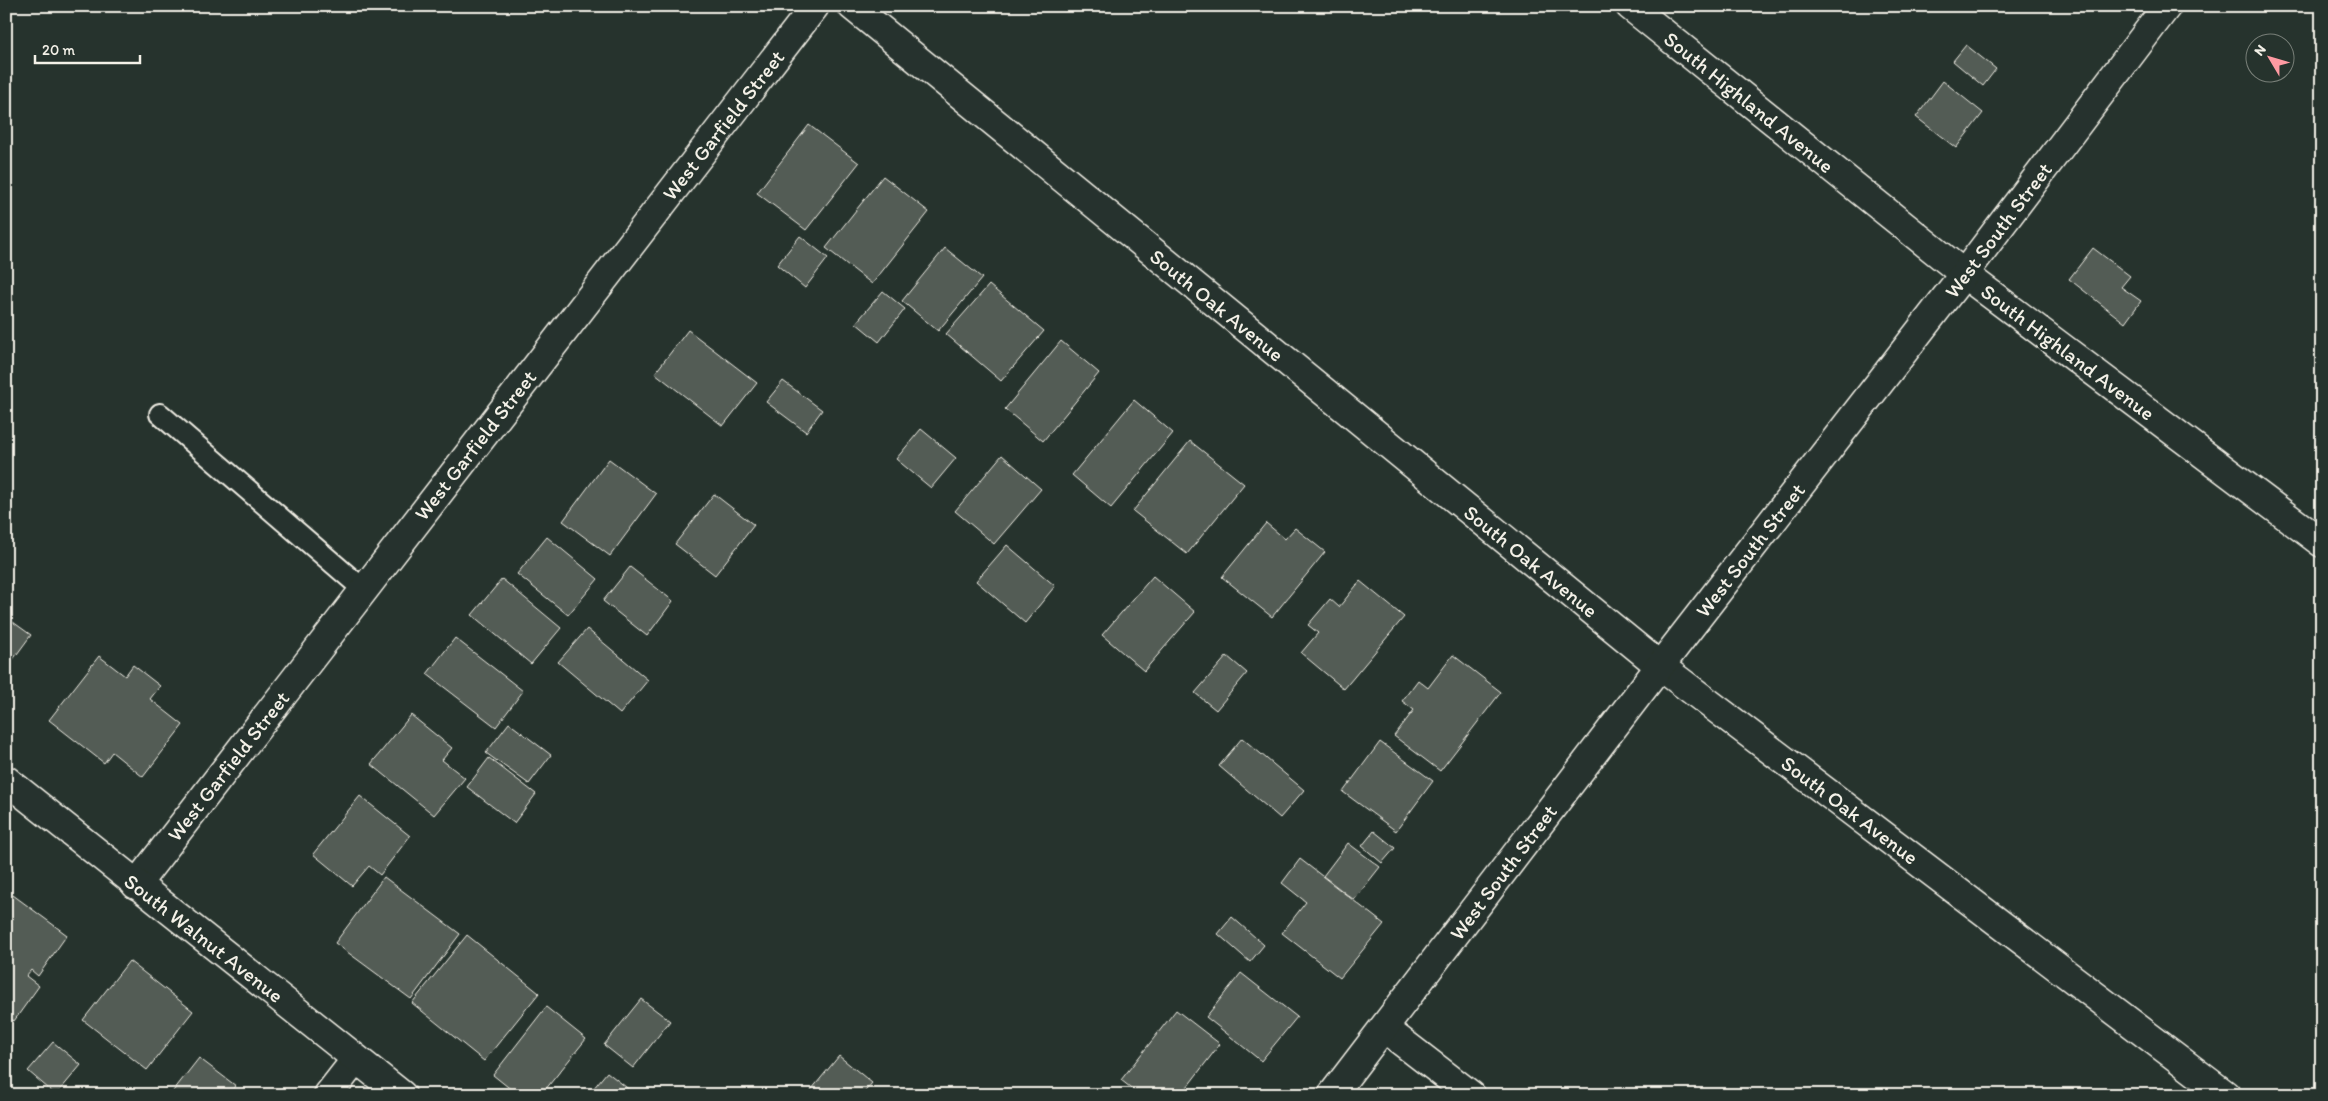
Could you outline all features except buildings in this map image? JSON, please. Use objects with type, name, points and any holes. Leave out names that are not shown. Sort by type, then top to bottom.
[{"type":"street","name":"West Garfield Street","points":[[136,885],[815,6]]},
{"type":"street","name":"South Oak Avenue","points":[[852,6],[1660,666],[2226,1095]]},
{"type":"street","name":"South Highland Avenue","points":[[1630,6],[1964,274],[2322,542]]},
{"type":"street","name":"West South Street","points":[[1332,1095],[1660,666],[1964,274],[2167,6]]},
{"type":"street","name":"South Walnut Avenue","points":[[6,780],[402,1095]]},
{"type":"street","points":[[1384,1028],[1471,1095]]},
{"type":"street","points":[[328,1095],[356,1059]]},
{"type":"lane","points":[[160,414],[364,590]]}]
